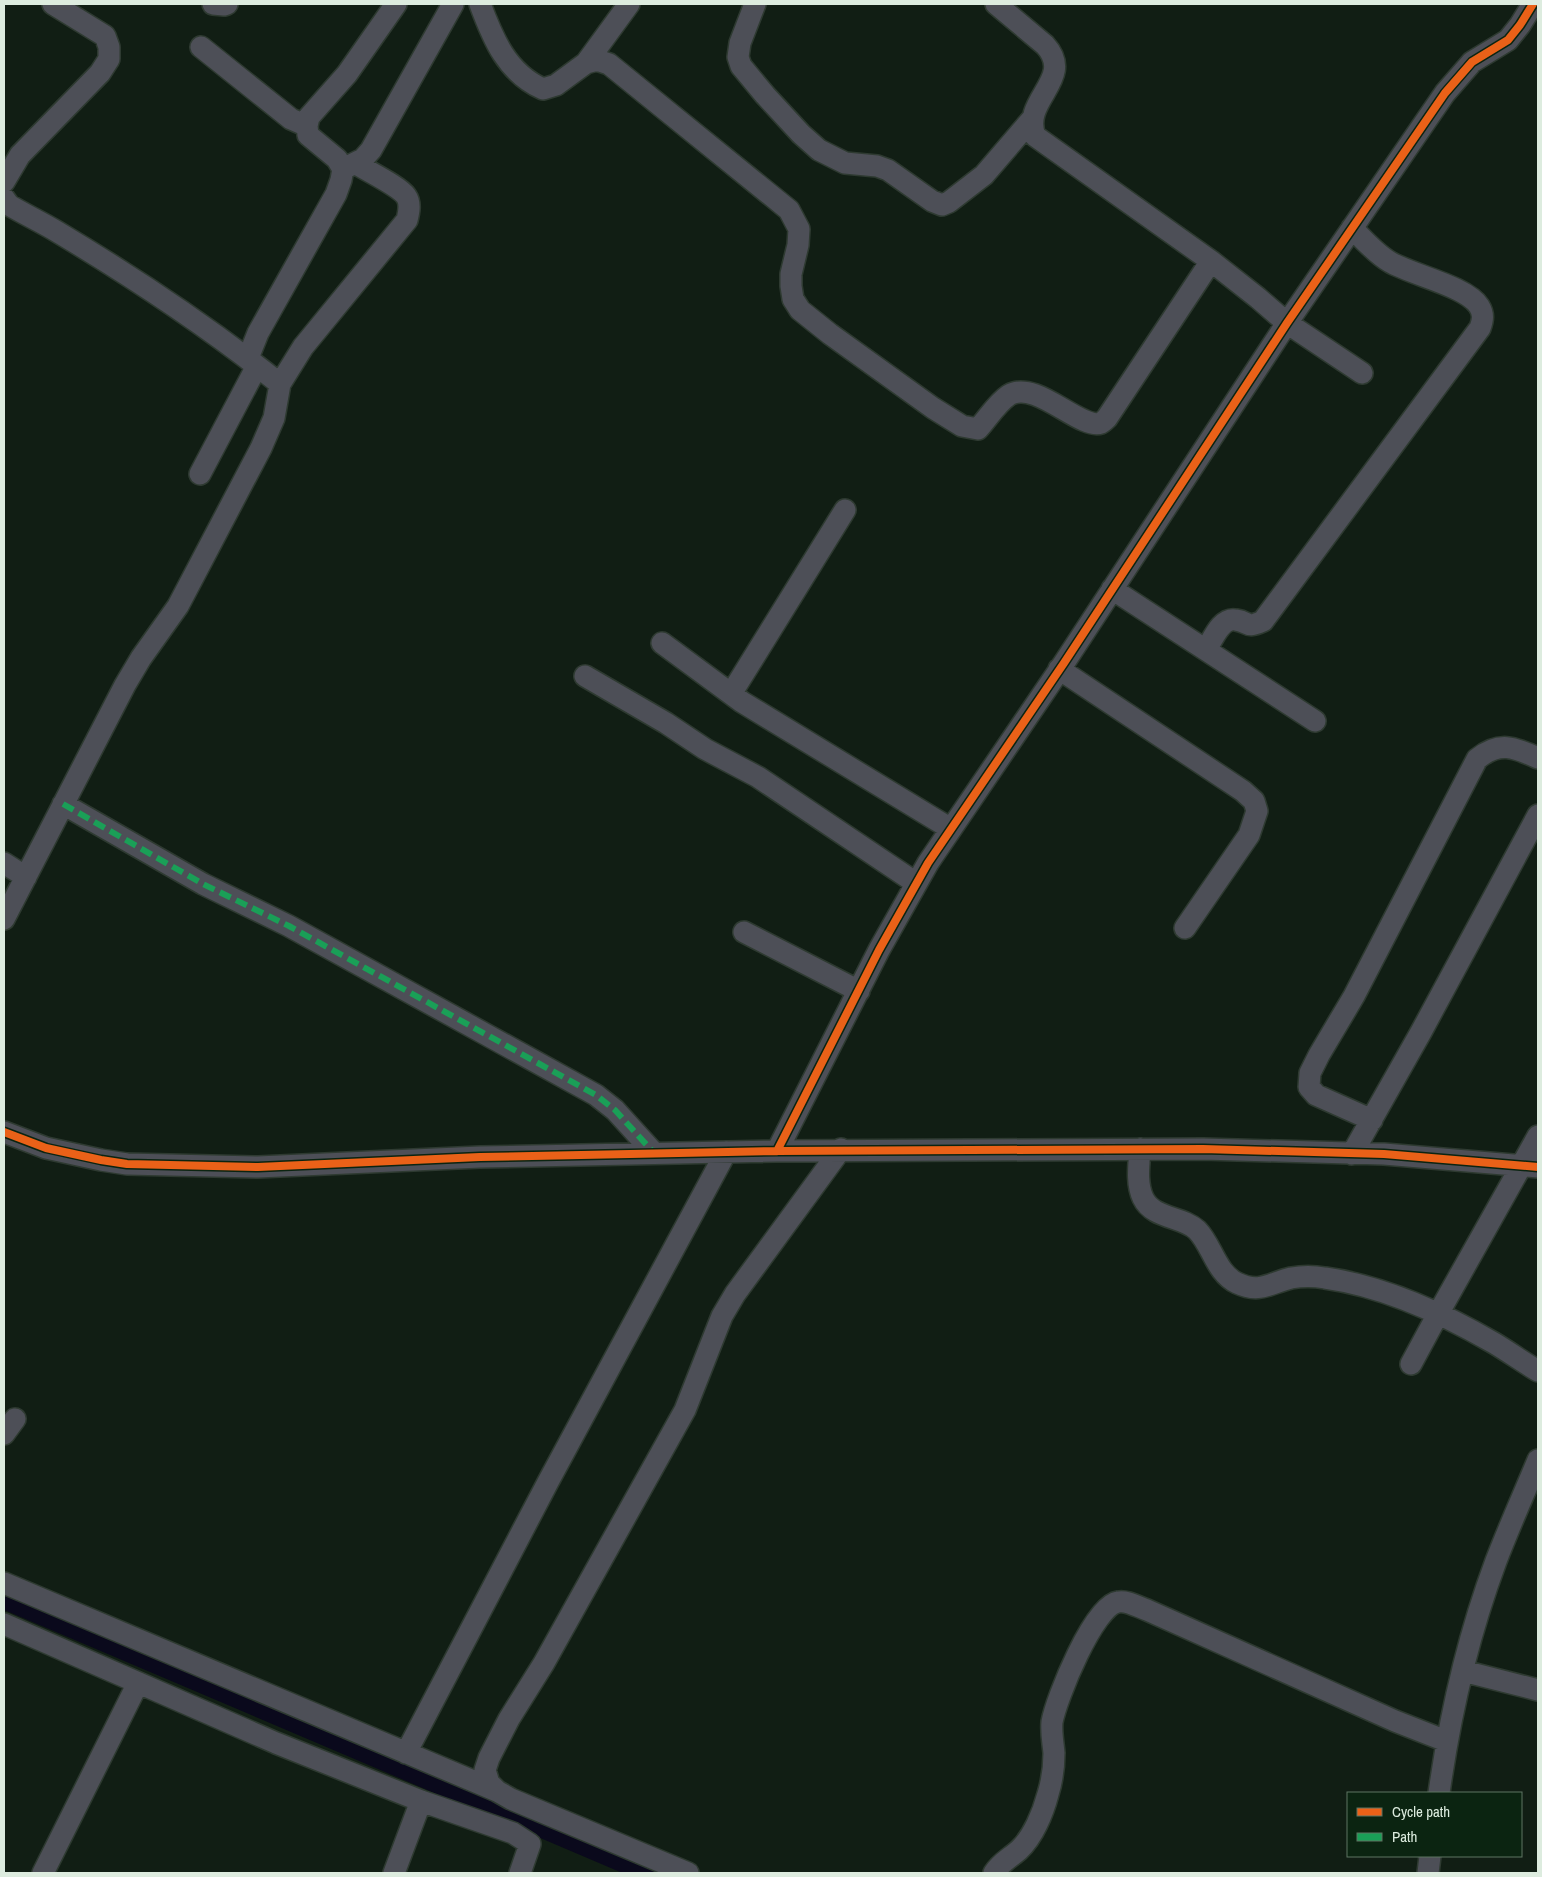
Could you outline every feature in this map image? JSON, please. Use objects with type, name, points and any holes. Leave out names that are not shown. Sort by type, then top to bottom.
[{"type":"street","points":[[4,182],[20,155],[100,73],[109,59],[109,47],[105,36],[53,4]]},
{"type":"street","points":[[213,4],[227,4]]},
{"type":"street","points":[[4,920],[125,685],[141,658],[178,606],[257,456],[274,418],[280,384],[303,347],[406,220],[410,208],[407,197],[397,189],[337,159],[308,135],[307,126],[309,117],[347,74],[396,4]]},
{"type":"street","points":[[200,474],[252,362],[258,333],[336,194],[349,166],[363,159],[380,136],[453,4]]},
{"type":"street","points":[[480,4],[488,26],[504,55],[517,73],[532,84],[543,89],[556,85],[586,63],[629,4]]},
{"type":"street","points":[[755,4],[740,42],[738,57],[741,66],[765,95],[819,150],[845,163],[877,166],[888,170],[932,201],[942,205],[949,202],[984,175],[1032,119],[1054,75],[1055,61],[1052,53],[996,4]]},
{"type":"street","points":[[777,1150],[916,883],[951,829],[1287,323],[1445,93],[1460,74],[1484,54],[1508,40],[1533,4]]},
{"type":"street","points":[[201,47],[292,119],[307,126]]},
{"type":"street","points":[[586,63],[597,60],[609,64],[789,210],[799,229],[798,245],[791,274],[791,286],[793,300],[800,310],[830,334],[933,408],[962,426],[978,429],[1008,396],[1018,391],[1035,394],[1090,423],[1101,423],[1107,418],[1211,261]]},
{"type":"street","points":[[1032,119],[1032,128],[1035,136],[1047,146],[1211,261],[1287,323],[1362,373]]},
{"type":"street","points":[[4,198],[9,205],[87,250],[252,362],[280,384]]},
{"type":"street","points":[[1206,650],[1220,627],[1227,621],[1236,620],[1246,625],[1253,625],[1263,621],[1466,348],[1484,318],[1480,307],[1473,300],[1457,290],[1422,277],[1388,261],[1352,228]]},
{"type":"street","points":[[731,694],[845,510]]},
{"type":"street","points":[[1112,589],[1314,720]]},
{"type":"street","points":[[662,643],[742,702],[951,829]]},
{"type":"street","points":[[1059,669],[1243,791],[1254,801],[1257,811],[1249,835],[1185,928]]},
{"type":"street","points":[[585,676],[666,723],[704,748],[758,777],[916,883]]},
{"type":"street","points":[[1372,1120],[1316,1094],[1309,1087],[1310,1073],[1358,988],[1477,760],[1488,750],[1500,747],[1524,751],[1538,758]]},
{"type":"street","points":[[63,804],[203,884],[289,926],[596,1095],[615,1110],[654,1153]]},
{"type":"street","points":[[1352,1154],[1421,1032],[1538,815]]},
{"type":"street","points":[[4,862],[26,877]]},
{"type":"street","points":[[744,932],[859,991]]},
{"type":"street","points":[[4,1132],[46,1148],[127,1164],[258,1167],[480,1157],[777,1150],[1140,1149],[1384,1154],[1530,1166]]},
{"type":"street","points":[[1411,1364],[1438,1314],[1530,1166],[1538,1136]]},
{"type":"street","points":[[1140,1149],[1139,1180],[1142,1197],[1148,1206],[1167,1217],[1196,1229],[1222,1271],[1236,1283],[1252,1288],[1265,1288],[1293,1278],[1311,1276],[1376,1290],[1438,1314],[1494,1343],[1538,1372]]},
{"type":"street","points":[[497,1791],[489,1783],[485,1770],[489,1758],[509,1718],[544,1663],[685,1410],[722,1316],[735,1294],[841,1150]]},
{"type":"street","points":[[406,1753],[548,1482],[726,1152]]},
{"type":"street","points":[[1439,1792],[1446,1741],[1484,1597],[1496,1561],[1538,1460]]},
{"type":"street","points":[[4,1583],[688,1873]]},
{"type":"street","points":[[994,1873],[1003,1862],[1019,1850],[1032,1832],[1048,1794],[1053,1768],[1052,1721],[1056,1708],[1078,1653],[1088,1634],[1109,1605],[1118,1602],[1147,1610],[1394,1722],[1446,1741]]},
{"type":"street","points":[[4,1624],[276,1743],[421,1801],[513,1834],[530,1844]]},
{"type":"street","points":[[1463,1671],[1538,1690]]},
{"type":"street","points":[[44,1873],[138,1683]]},
{"type":"street","points":[[394,1873],[421,1801]]},
{"type":"street","points":[[520,1873],[543,1812]]},
{"type":"street","points":[[1428,1873],[1430,1857]]},
{"type":"waterway","points":[[4,1599],[648,1873]]},
{"type":"marked path","points":[[63,804],[203,884],[289,926],[596,1095],[615,1110],[654,1153]]},
{"type":"cycle path","points":[[777,1151],[879,950],[928,863],[1064,663],[1287,323],[1445,93],[1472,62],[1508,40],[1533,4]]},
{"type":"cycle path","points":[[4,1132],[46,1148],[127,1164],[258,1167],[480,1157],[777,1151],[1203,1149],[1384,1154],[1538,1167]]}]
